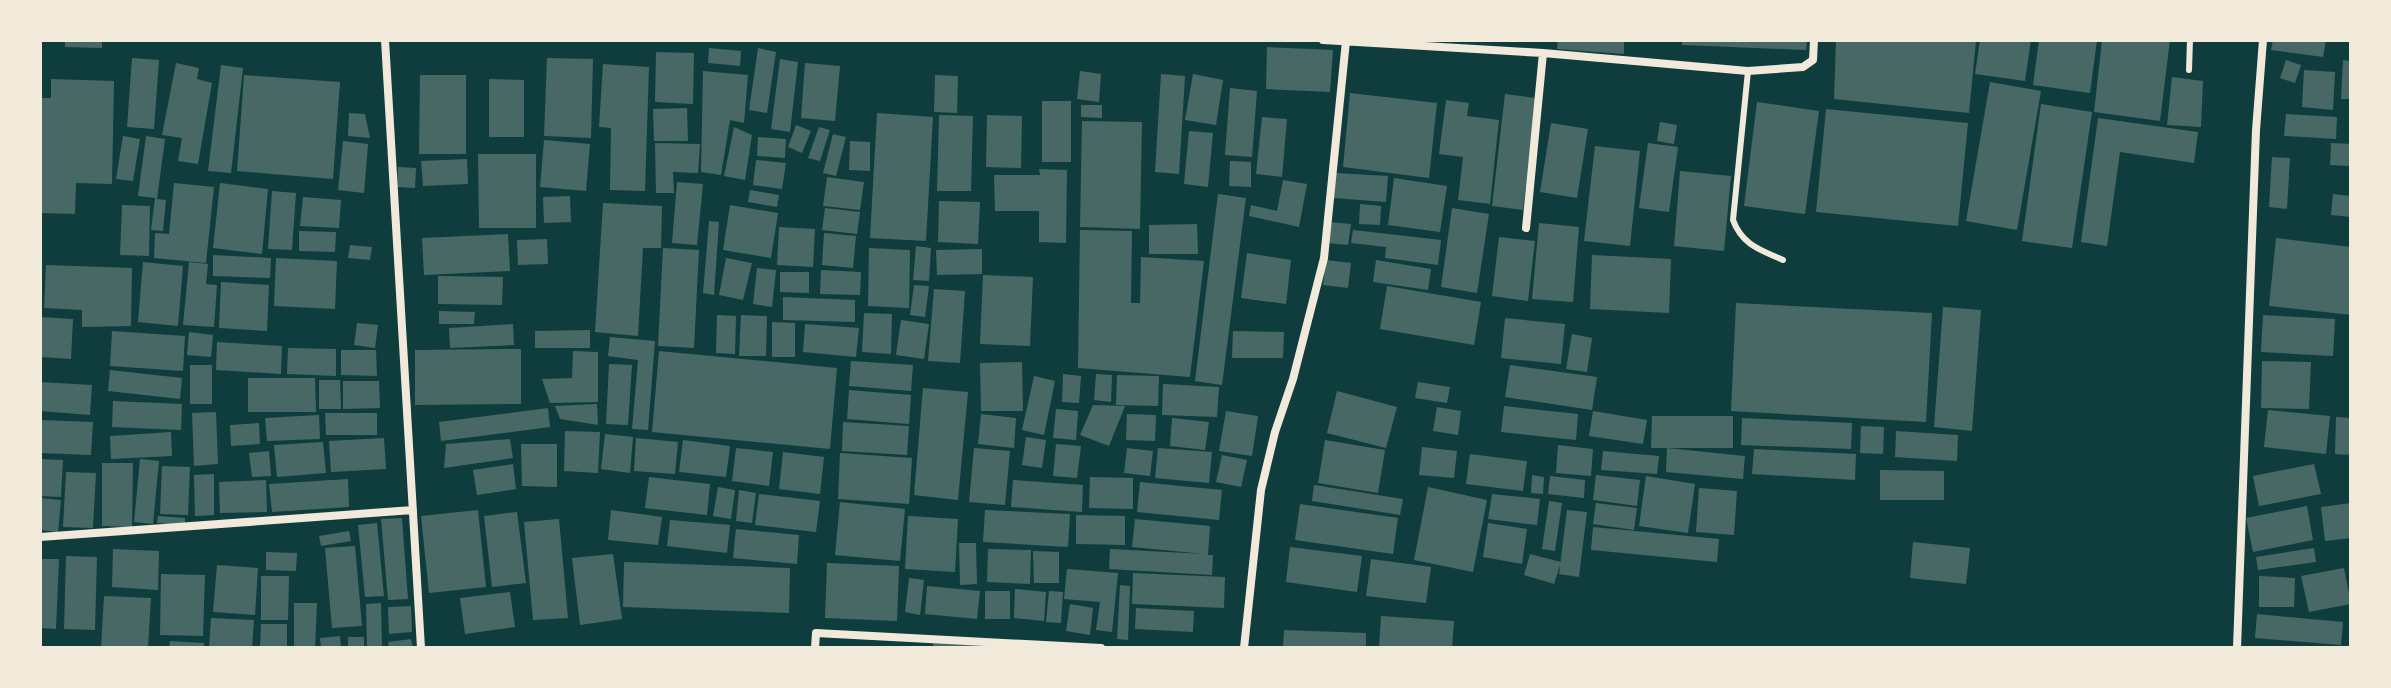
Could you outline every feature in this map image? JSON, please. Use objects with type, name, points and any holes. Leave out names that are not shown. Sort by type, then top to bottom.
[{"type":"street","points":[[385,40],[421,648]]},
{"type":"street","points":[[1323,40],[1543,53],[1748,71],[1803,67],[1813,60],[1814,40]]},
{"type":"street","points":[[2237,648],[2256,130],[2263,40]]},
{"type":"street","points":[[1244,648],[1261,490],[1324,258],[1346,41]]},
{"type":"street","points":[[1526,228],[1543,53]]},
{"type":"street","points":[[40,537],[413,510]]},
{"type":"street","points":[[815,648],[816,633],[1101,648]]},
{"type":"lane","points":[[2189,70],[2190,40]]},
{"type":"lane","points":[[1748,71],[1733,220],[1738,234],[1748,245],[1783,260]]},
{"type":"building","points":[[65,40],[102,40],[102,48],[65,47]]},
{"type":"building","points":[[1558,40],[1624,40],[1624,54],[1557,49]]},
{"type":"building","points":[[1682,40],[1807,40],[1806,50],[1682,45]]},
{"type":"building","points":[[1836,40],[1976,40],[1969,113],[1834,99]]},
{"type":"building","points":[[1980,40],[2031,40],[2025,81],[1975,74]]},
{"type":"building","points":[[2039,40],[2097,40],[2090,93],[2033,85]]},
{"type":"building","points":[[2102,40],[2170,40],[2160,121],[2094,112]]},
{"type":"building","points":[[2273,40],[2326,40],[2323,57],[2271,50]]},
{"type":"building","points":[[1267,47],[1333,50],[1330,92],[1266,89]]},
{"type":"building","points":[[709,48],[741,51],[740,66],[708,63]]},
{"type":"building","points":[[758,48],[776,52],[767,113],[749,110]]},
{"type":"building","points":[[656,52],[694,53],[693,104],[655,102]]},
{"type":"building","points":[[132,58],[159,60],[154,129],[127,127]]},
{"type":"building","points":[[547,58],[593,59],[591,138],[544,136]]},
{"type":"building","points":[[780,59],[798,62],[790,132],[771,129]]},
{"type":"building","points":[[2286,60],[2301,65],[2295,83],[2280,78]]},
{"type":"building","points":[[2343,60],[2351,61],[2351,99],[2341,99]]},
{"type":"building","points":[[176,63],[199,68],[197,79],[212,83],[198,164],[178,161],[182,138],[162,135]]},
{"type":"building","points":[[805,63],[840,66],[835,121],[801,118]]},
{"type":"building","points":[[603,64],[649,67],[645,191],[610,190],[611,128],[599,127]]},
{"type":"building","points":[[221,65],[243,68],[231,173],[208,171]]},
{"type":"building","points":[[2304,70],[2335,72],[2333,110],[2302,107]]},
{"type":"building","points":[[703,71],[748,75],[744,123],[730,120],[721,175],[701,172]]},
{"type":"building","points":[[1080,71],[1101,74],[1099,102],[1077,99]]},
{"type":"building","points":[[1161,74],[1185,76],[1179,174],[1155,172]]},
{"type":"building","points":[[1193,74],[1223,80],[1216,125],[1185,120]]},
{"type":"building","points":[[244,75],[340,82],[333,179],[237,171]]},
{"type":"building","points":[[420,75],[466,75],[466,154],[419,154]]},
{"type":"building","points":[[935,75],[958,76],[957,113],[934,112]]},
{"type":"building","points":[[2172,77],[2203,81],[2201,127],[2167,125]]},
{"type":"building","points":[[51,79],[114,81],[112,184],[76,183],[75,214],[40,213],[40,98],[51,98]]},
{"type":"building","points":[[489,79],[524,80],[524,137],[489,137]]},
{"type":"building","points":[[1990,82],[2041,91],[2017,230],[1966,221]]},
{"type":"building","points":[[1230,88],[1257,91],[1252,157],[1225,155]]},
{"type":"building","points":[[1350,93],[1437,103],[1429,178],[1343,167]]},
{"type":"building","points":[[1505,94],[1536,98],[1523,210],[1492,206]]},
{"type":"building","points":[[1446,100],[1469,103],[1467,116],[1499,120],[1490,204],[1458,200],[1463,157],[1439,154]]},
{"type":"building","points":[[1042,101],[1071,101],[1071,162],[1042,162]]},
{"type":"building","points":[[1757,102],[1819,111],[1805,214],[1744,206]]},
{"type":"building","points":[[2041,104],[2092,112],[2072,248],[2022,241]]},
{"type":"building","points":[[1081,105],[1102,105],[1102,118],[1081,117]]},
{"type":"building","points":[[687,108],[688,141],[654,141],[653,109]]},
{"type":"building","points":[[1826,109],[1968,123],[1958,226],[1816,212]]},
{"type":"building","points":[[349,113],[365,114],[370,138],[348,136]]},
{"type":"building","points":[[877,113],[933,117],[926,241],[870,238]]},
{"type":"building","points":[[2286,114],[2337,117],[2336,139],[2284,136]]},
{"type":"building","points":[[939,115],[973,116],[971,191],[937,191]]},
{"type":"building","points":[[987,115],[1022,116],[1021,168],[986,167]]},
{"type":"building","points":[[1262,117],[1287,119],[1282,177],[1256,174]]},
{"type":"building","points":[[2098,118],[2198,132],[2194,163],[2120,152],[2107,246],[2081,242]]},
{"type":"building","points":[[1082,121],[1142,122],[1140,229],[1080,227]]},
{"type":"building","points":[[1660,122],[1677,125],[1674,144],[1657,141]]},
{"type":"building","points":[[1551,123],[1588,129],[1577,198],[1540,192]]},
{"type":"building","points":[[796,125],[811,131],[802,153],[788,147]]},
{"type":"building","points":[[734,127],[752,135],[745,180],[724,176]]},
{"type":"building","points":[[819,127],[830,130],[820,161],[808,158]]},
{"type":"building","points":[[1189,131],[1213,133],[1208,187],[1184,184]]},
{"type":"building","points":[[833,134],[846,137],[836,176],[823,173]]},
{"type":"building","points":[[123,136],[140,139],[133,181],[116,179]]},
{"type":"building","points":[[146,136],[165,139],[157,199],[166,200],[163,231],[151,230],[155,198],[138,196]]},
{"type":"building","points":[[758,137],[786,139],[785,158],[757,156]]},
{"type":"building","points":[[544,140],[590,144],[586,191],[540,187]]},
{"type":"building","points":[[343,141],[368,144],[364,193],[338,190]]},
{"type":"building","points":[[850,141],[870,142],[870,171],[849,170]]},
{"type":"building","points":[[655,143],[700,144],[698,173],[673,172],[674,193],[656,193]]},
{"type":"building","points":[[1648,143],[1678,147],[1669,212],[1639,208]]},
{"type":"building","points":[[2331,143],[2351,144],[2351,166],[2330,165]]},
{"type":"building","points":[[1595,146],[1640,151],[1630,246],[1584,241]]},
{"type":"building","points":[[478,154],[536,154],[536,228],[479,228]]},
{"type":"building","points":[[2272,157],[2290,158],[2287,209],[2269,207]]},
{"type":"building","points":[[467,159],[468,184],[423,186],[421,161]]},
{"type":"building","points":[[756,160],[786,163],[782,189],[753,185]]},
{"type":"building","points":[[1230,161],[1251,162],[1251,187],[1229,186]]},
{"type":"building","points":[[398,167],[416,168],[415,188],[397,187]]},
{"type":"building","points":[[1039,169],[1067,170],[1066,243],[1039,242],[1039,211],[995,211],[994,175],[1040,175]]},
{"type":"building","points":[[1680,171],[1731,176],[1724,251],[1674,246]]},
{"type":"building","points":[[1336,173],[1388,176],[1386,202],[1334,198]]},
{"type":"building","points":[[827,177],[864,182],[860,210],[823,206]]},
{"type":"building","points":[[1394,178],[1447,186],[1440,232],[1388,225]]},
{"type":"building","points":[[1283,180],[1307,184],[1299,227],[1249,216],[1251,205],[1277,211]]},
{"type":"building","points":[[677,182],[703,184],[697,245],[672,243]]},
{"type":"building","points":[[174,183],[214,187],[206,263],[154,258],[155,233],[169,234]]},
{"type":"building","points":[[220,183],[268,189],[262,254],[213,248]]},
{"type":"building","points":[[750,190],[779,195],[777,207],[748,202]]},
{"type":"building","points":[[272,191],[296,193],[292,250],[268,249]]},
{"type":"building","points":[[1218,194],[1246,198],[1222,385],[1195,381]]},
{"type":"building","points":[[2333,194],[2351,196],[2351,217],[2331,215]]},
{"type":"building","points":[[570,196],[571,222],[544,223],[543,197]]},
{"type":"building","points":[[303,197],[341,200],[339,228],[300,226]]},
{"type":"building","points":[[939,201],[980,202],[978,244],[938,242]]},
{"type":"building","points":[[603,203],[662,206],[661,248],[643,248],[638,336],[595,332]]},
{"type":"building","points":[[1360,204],[1381,206],[1380,225],[1359,224]]},
{"type":"building","points":[[122,205],[150,206],[149,256],[120,255]]},
{"type":"building","points":[[730,205],[778,213],[771,258],[723,250]]},
{"type":"building","points":[[825,208],[860,212],[857,234],[822,230]]},
{"type":"building","points":[[1452,208],[1489,214],[1477,293],[1441,287]]},
{"type":"building","points":[[709,221],[719,222],[714,295],[703,293]]},
{"type":"building","points":[[1329,222],[1351,224],[1348,245],[1327,243]]},
{"type":"building","points":[[1539,223],[1579,227],[1573,302],[1532,299]]},
{"type":"building","points":[[1197,224],[1198,254],[1149,254],[1149,225]]},
{"type":"building","points":[[779,227],[815,229],[813,267],[777,265]]},
{"type":"building","points":[[1080,230],[1132,231],[1131,303],[1140,303],[1141,257],[1204,261],[1190,377],[1078,368]]},
{"type":"building","points":[[1353,230],[1441,240],[1438,265],[1385,258],[1386,247],[1351,243]]},
{"type":"building","points":[[299,231],[336,232],[335,252],[299,251]]},
{"type":"building","points":[[824,233],[856,236],[853,268],[822,265]]},
{"type":"building","points":[[508,234],[510,271],[424,275],[422,238]]},
{"type":"building","points":[[1499,237],[1535,241],[1528,301],[1492,296]]},
{"type":"building","points":[[2276,238],[2351,247],[2351,315],[2269,306]]},
{"type":"building","points":[[547,239],[548,264],[518,265],[517,240]]},
{"type":"building","points":[[350,245],[372,247],[370,260],[348,258]]},
{"type":"building","points":[[916,246],[931,248],[929,281],[913,280]]},
{"type":"building","points":[[663,248],[699,250],[694,348],[658,346]]},
{"type":"building","points":[[869,248],[910,250],[909,308],[868,306]]},
{"type":"building","points":[[982,249],[982,274],[937,275],[936,250]]},
{"type":"building","points":[[1247,253],[1291,260],[1286,304],[1241,298]]},
{"type":"building","points":[[213,255],[271,258],[270,278],[213,276]]},
{"type":"building","points":[[1592,255],[1671,259],[1669,313],[1590,309]]},
{"type":"building","points":[[276,258],[337,261],[335,309],[274,306]]},
{"type":"building","points":[[726,258],[752,263],[743,300],[719,295]]},
{"type":"building","points":[[1326,260],[1351,263],[1348,288],[1323,285]]},
{"type":"building","points":[[1376,260],[1431,269],[1428,290],[1373,282]]},
{"type":"building","points":[[143,262],[183,266],[178,326],[138,322]]},
{"type":"building","points":[[189,262],[208,264],[206,284],[217,285],[214,327],[183,325]]},
{"type":"building","points":[[46,265],[132,268],[131,326],[82,327],[82,310],[44,308]]},
{"type":"building","points":[[757,268],[776,270],[772,307],[753,304]]},
{"type":"building","points":[[821,270],[861,272],[860,295],[820,294]]},
{"type":"building","points":[[780,272],[809,272],[809,293],[780,292]]},
{"type":"building","points":[[983,275],[1033,277],[1030,346],[980,344]]},
{"type":"building","points":[[438,276],[503,277],[502,305],[438,304]]},
{"type":"building","points":[[221,282],[269,285],[267,331],[219,328]]},
{"type":"building","points":[[914,285],[929,286],[925,317],[910,315]]},
{"type":"building","points":[[1387,286],[1481,302],[1474,345],[1380,329]]},
{"type":"building","points":[[934,289],[965,291],[960,363],[928,361]]},
{"type":"building","points":[[783,297],[855,300],[855,322],[783,320]]},
{"type":"building","points":[[1736,303],[1932,313],[1926,422],[1731,411]]},
{"type":"building","points":[[1943,307],[1981,310],[1972,431],[1934,427]]},
{"type":"building","points":[[439,311],[475,312],[474,324],[439,324]]},
{"type":"building","points":[[864,313],[892,314],[891,354],[862,352]]},
{"type":"building","points":[[717,315],[736,316],[735,354],[716,353]]},
{"type":"building","points":[[741,315],[767,316],[766,356],[739,356]]},
{"type":"building","points":[[2263,315],[2335,319],[2333,356],[2261,352]]},
{"type":"building","points":[[40,317],[73,319],[71,359],[40,357]]},
{"type":"building","points":[[1505,318],[1565,324],[1561,364],[1501,358]]},
{"type":"building","points":[[901,320],[929,324],[924,359],[896,355]]},
{"type":"building","points":[[772,322],[795,323],[795,357],[772,357]]},
{"type":"building","points":[[357,323],[378,325],[375,348],[354,345]]},
{"type":"building","points":[[513,324],[514,345],[450,348],[449,328]]},
{"type":"building","points":[[805,324],[859,328],[856,357],[803,352]]},
{"type":"building","points":[[590,330],[590,348],[535,348],[535,331]]},
{"type":"building","points":[[112,331],[185,336],[183,371],[110,366]]},
{"type":"building","points":[[1233,331],[1284,332],[1283,358],[1232,358]]},
{"type":"building","points":[[189,332],[213,335],[211,357],[187,355]]},
{"type":"building","points":[[1572,334],[1592,338],[1587,372],[1566,369]]},
{"type":"building","points":[[610,337],[655,341],[648,430],[632,429],[638,360],[608,356]]},
{"type":"building","points":[[217,342],[282,346],[281,374],[216,370]]},
{"type":"building","points":[[288,348],[336,349],[336,376],[287,374]]},
{"type":"building","points":[[521,349],[521,404],[415,405],[415,350]]},
{"type":"building","points":[[341,350],[376,350],[377,376],[341,375]]},
{"type":"building","points":[[573,351],[598,352],[598,402],[550,403],[542,379],[572,378]]},
{"type":"building","points":[[659,351],[837,368],[830,449],[652,432]]},
{"type":"building","points":[[851,361],[913,365],[911,391],[849,386]]},
{"type":"building","points":[[2262,361],[2311,362],[2309,409],[2261,408]]},
{"type":"building","points":[[1022,362],[1023,411],[981,411],[980,363]]},
{"type":"building","points":[[609,364],[632,365],[628,425],[606,424]]},
{"type":"building","points":[[190,365],[212,365],[212,404],[190,404]]},
{"type":"building","points":[[1510,365],[1597,377],[1592,410],[1505,397]]},
{"type":"building","points":[[110,370],[182,378],[180,399],[108,391]]},
{"type":"building","points":[[1063,374],[1081,376],[1079,403],[1062,402]]},
{"type":"building","points":[[1096,374],[1112,375],[1111,402],[1094,400]]},
{"type":"building","points":[[1117,375],[1159,376],[1158,406],[1116,405]]},
{"type":"building","points":[[1034,376],[1055,381],[1044,435],[1022,430]]},
{"type":"building","points":[[248,378],[315,378],[316,412],[248,412]]},
{"type":"building","points":[[319,380],[340,380],[341,409],[319,409]]},
{"type":"building","points":[[343,381],[379,381],[380,408],[343,409]]},
{"type":"building","points":[[40,382],[92,385],[90,415],[40,411]]},
{"type":"building","points":[[1418,382],[1450,387],[1447,403],[1415,398]]},
{"type":"building","points":[[1163,384],[1219,387],[1217,417],[1162,415]]},
{"type":"building","points":[[923,388],[968,392],[958,500],[914,495]]},
{"type":"building","points":[[849,390],[911,395],[909,424],[847,419]]},
{"type":"building","points":[[1337,391],[1397,407],[1386,448],[1327,433]]},
{"type":"building","points":[[113,401],[182,404],[181,430],[112,427]]},
{"type":"building","points":[[597,404],[598,425],[560,419],[555,406]]},
{"type":"building","points":[[1093,405],[1125,406],[1109,446],[1080,435]]},
{"type":"building","points":[[1504,406],[1578,414],[1576,440],[1501,432]]},
{"type":"building","points":[[1437,407],[1461,411],[1458,435],[1433,431]]},
{"type":"building","points":[[548,408],[550,427],[441,441],[439,422]]},
{"type":"building","points":[[1056,409],[1078,411],[1076,440],[1053,438]]},
{"type":"building","points":[[2268,410],[2330,416],[2326,454],[2264,447]]},
{"type":"building","points":[[1226,411],[1258,416],[1252,456],[1219,451]]},
{"type":"building","points":[[1593,411],[1647,420],[1643,444],[1589,436]]},
{"type":"building","points":[[216,412],[218,464],[194,466],[192,413]]},
{"type":"building","points":[[325,413],[377,413],[377,435],[326,435]]},
{"type":"building","points":[[981,414],[1016,418],[1014,448],[978,444]]},
{"type":"building","points":[[1127,414],[1156,415],[1155,441],[1126,440]]},
{"type":"building","points":[[319,415],[320,439],[267,441],[265,418]]},
{"type":"building","points":[[1652,416],[1733,416],[1733,448],[1651,448]]},
{"type":"building","points":[[2336,417],[2351,418],[2351,455],[2335,454]]},
{"type":"building","points":[[1172,418],[1209,422],[1205,450],[1170,446]]},
{"type":"building","points":[[1742,418],[1852,423],[1851,449],[1741,445]]},
{"type":"building","points":[[40,420],[93,422],[91,455],[40,453]]},
{"type":"building","points":[[843,422],[909,426],[907,455],[842,451]]},
{"type":"building","points":[[259,423],[260,444],[231,446],[230,425]]},
{"type":"building","points":[[1861,426],[1884,427],[1883,454],[1860,453]]},
{"type":"building","points":[[565,431],[600,432],[598,473],[564,471]]},
{"type":"building","points":[[1896,431],[1958,435],[1957,461],[1895,457]]},
{"type":"building","points":[[171,432],[172,456],[111,459],[110,436]]},
{"type":"building","points":[[605,434],[633,437],[630,473],[601,469]]},
{"type":"building","points":[[1026,437],[1046,440],[1042,468],[1022,465]]},
{"type":"building","points":[[384,438],[386,469],[331,472],[329,441]]},
{"type":"building","points":[[636,438],[678,442],[675,474],[634,471]]},
{"type":"building","points":[[510,439],[513,458],[444,468],[446,444]]},
{"type":"building","points":[[683,440],[730,446],[726,477],[679,472]]},
{"type":"building","points":[[1325,440],[1385,450],[1378,493],[1318,483]]},
{"type":"building","points":[[323,442],[326,473],[277,477],[274,445]]},
{"type":"building","points":[[521,444],[557,444],[557,487],[522,486]]},
{"type":"building","points":[[1056,444],[1081,446],[1077,478],[1053,476]]},
{"type":"building","points":[[1558,445],[1593,449],[1591,476],[1556,473]]},
{"type":"building","points":[[1422,447],[1457,451],[1454,478],[1419,475]]},
{"type":"building","points":[[736,448],[773,452],[769,486],[732,481]]},
{"type":"building","points":[[974,448],[1010,451],[1005,505],[969,502]]},
{"type":"building","points":[[1127,448],[1153,451],[1150,476],[1124,473]]},
{"type":"building","points":[[1158,448],[1212,452],[1209,483],[1155,478]]},
{"type":"building","points":[[1667,448],[1745,456],[1743,479],[1666,472]]},
{"type":"building","points":[[1754,449],[1856,454],[1855,480],[1752,474]]},
{"type":"building","points":[[269,451],[271,476],[252,477],[249,453]]},
{"type":"building","points":[[1603,451],[1659,456],[1657,474],[1601,470]]},
{"type":"building","points":[[783,452],[824,457],[820,494],[779,489]]},
{"type":"building","points":[[840,453],[912,458],[909,504],[838,499]]},
{"type":"building","points":[[1470,454],[1527,461],[1523,491],[1466,484]]},
{"type":"building","points":[[1222,455],[1247,460],[1241,487],[1216,482]]},
{"type":"building","points":[[40,459],[63,460],[61,497],[40,496]]},
{"type":"building","points":[[140,459],[159,461],[153,524],[134,522]]},
{"type":"building","points":[[102,463],[133,463],[132,527],[102,526]]},
{"type":"building","points":[[513,464],[516,489],[477,495],[473,470]]},
{"type":"building","points":[[2314,464],[2321,494],[2259,506],[2253,476]]},
{"type":"building","points":[[162,466],[190,467],[188,515],[160,514]]},
{"type":"building","points":[[1880,470],[1944,471],[1944,500],[1880,500]]},
{"type":"building","points":[[66,472],[96,473],[93,528],[63,527]]},
{"type":"building","points":[[214,474],[214,515],[195,516],[194,475]]},
{"type":"building","points":[[1532,475],[1544,477],[1543,494],[1531,493]]},
{"type":"building","points":[[1596,475],[1640,480],[1637,506],[1593,500]]},
{"type":"building","points":[[1550,476],[1585,480],[1584,498],[1548,494]]},
{"type":"building","points":[[1646,476],[1695,484],[1688,533],[1639,526]]},
{"type":"building","points":[[649,477],[710,484],[707,515],[645,508]]},
{"type":"building","points":[[1090,477],[1133,478],[1133,509],[1089,508]]},
{"type":"building","points":[[348,479],[349,507],[272,512],[269,484]]},
{"type":"building","points":[[266,480],[267,512],[220,513],[219,482]]},
{"type":"building","points":[[1013,480],[1083,485],[1082,512],[1011,507]]},
{"type":"building","points":[[1140,482],[1222,490],[1219,520],[1137,512]]},
{"type":"building","points":[[1314,485],[1403,499],[1400,515],[1312,501]]},
{"type":"building","points":[[718,487],[735,490],[731,519],[713,516]]},
{"type":"building","points":[[1428,487],[1487,500],[1473,572],[1414,560]]},
{"type":"building","points":[[1699,488],[1737,491],[1734,535],[1696,532]]},
{"type":"building","points":[[739,490],[756,493],[752,523],[736,521]]},
{"type":"building","points":[[759,494],[820,501],[816,532],[755,525]]},
{"type":"building","points":[[1492,494],[1540,499],[1537,525],[1488,519]]},
{"type":"building","points":[[40,498],[61,500],[58,532],[40,530]]},
{"type":"building","points":[[1549,501],[1562,503],[1555,551],[1542,549]]},
{"type":"building","points":[[840,502],[905,509],[900,561],[835,555]]},
{"type":"building","points":[[1596,503],[1637,508],[1634,530],[1593,524]]},
{"type":"building","points":[[2351,503],[2351,538],[2325,541],[2321,507]]},
{"type":"building","points":[[1300,504],[1398,518],[1393,554],[1295,540]]},
{"type":"building","points":[[2307,506],[2313,540],[2253,552],[2246,518]]},
{"type":"building","points":[[478,510],[486,587],[429,593],[421,516]]},
{"type":"building","points":[[611,510],[662,517],[658,545],[608,540]]},
{"type":"building","points":[[985,510],[1070,514],[1068,547],[983,542]]},
{"type":"building","points":[[1567,510],[1587,512],[1579,577],[1559,574]]},
{"type":"building","points":[[517,512],[526,583],[492,587],[484,516]]},
{"type":"building","points":[[1076,515],[1125,516],[1125,545],[1076,544]]},
{"type":"building","points":[[158,516],[185,518],[185,525],[157,523]]},
{"type":"building","points":[[908,516],[958,519],[955,572],[905,569]]},
{"type":"building","points":[[402,518],[408,599],[388,600],[381,519]]},
{"type":"building","points":[[559,519],[568,618],[533,620],[524,522]]},
{"type":"building","points":[[1135,519],[1210,526],[1208,555],[1213,555],[1212,575],[1109,569],[1110,549],[1205,554],[1132,547]]},
{"type":"building","points":[[670,520],[730,525],[727,553],[667,546]]},
{"type":"building","points":[[377,523],[384,596],[365,597],[358,525]]},
{"type":"building","points":[[1488,523],[1527,529],[1522,564],[1483,557]]},
{"type":"building","points":[[1593,527],[1719,539],[1717,562],[1591,550]]},
{"type":"building","points":[[736,529],[799,535],[797,564],[733,558]]},
{"type":"building","points":[[349,531],[351,541],[321,546],[319,536]]},
{"type":"building","points":[[1913,542],[1970,548],[1966,584],[1910,578]]},
{"type":"building","points":[[959,543],[976,543],[977,584],[960,585]]},
{"type":"building","points":[[355,546],[362,626],[332,628],[325,548]]},
{"type":"building","points":[[1290,547],[1362,556],[1357,592],[1286,582]]},
{"type":"building","points":[[2314,548],[2316,562],[2258,570],[2256,557]]},
{"type":"building","points":[[113,549],[159,551],[158,590],[112,587]]},
{"type":"building","points":[[988,549],[1031,550],[1030,584],[987,582]]},
{"type":"building","points":[[1033,551],[1059,552],[1059,583],[1034,583]]},
{"type":"building","points":[[266,552],[297,553],[296,571],[266,570]]},
{"type":"building","points":[[613,554],[622,619],[580,625],[572,558]]},
{"type":"building","points":[[1530,554],[1561,562],[1554,584],[1524,575]]},
{"type":"building","points":[[66,556],[97,557],[95,630],[64,629]]},
{"type":"building","points":[[40,559],[59,559],[56,629],[40,628]]},
{"type":"building","points":[[1371,559],[1431,567],[1426,603],[1366,596]]},
{"type":"building","points":[[624,562],[790,568],[789,613],[623,607]]},
{"type":"building","points":[[827,563],[899,566],[897,621],[825,618]]},
{"type":"building","points":[[217,565],[258,568],[255,615],[213,612]]},
{"type":"building","points":[[2344,568],[2351,604],[2309,612],[2301,576]]},
{"type":"building","points":[[1067,569],[1118,573],[1112,632],[1096,630],[1100,602],[1064,599]]},
{"type":"building","points":[[1133,573],[1225,577],[1224,608],[1132,604]]},
{"type":"building","points":[[161,574],[205,575],[203,636],[160,635]]},
{"type":"building","points":[[261,576],[289,576],[288,620],[261,620]]},
{"type":"building","points":[[2259,576],[2295,578],[2294,607],[2259,607]]},
{"type":"building","points":[[909,578],[924,580],[920,615],[905,612]]},
{"type":"building","points":[[1120,585],[1130,586],[1128,640],[1117,639]]},
{"type":"building","points":[[927,586],[980,591],[977,619],[925,614]]},
{"type":"building","points":[[1015,589],[1046,592],[1044,621],[1014,618]]},
{"type":"building","points":[[985,591],[1010,591],[1010,619],[985,619]]},
{"type":"building","points":[[1049,591],[1063,592],[1061,623],[1046,622]]},
{"type":"building","points":[[510,592],[515,627],[465,634],[460,598]]},
{"type":"building","points":[[104,596],[151,598],[148,648],[101,648]]},
{"type":"building","points":[[294,603],[317,603],[315,648],[294,648]]},
{"type":"building","points":[[381,603],[382,648],[367,648],[366,604]]},
{"type":"building","points":[[1070,604],[1093,608],[1090,635],[1066,631]]},
{"type":"building","points":[[411,606],[412,632],[389,634],[388,607]]},
{"type":"building","points":[[1136,608],[1194,611],[1193,632],[1135,629]]},
{"type":"building","points":[[2257,614],[2343,622],[2341,645],[2255,638]]},
{"type":"building","points":[[1381,616],[1454,621],[1452,648],[1379,648]]},
{"type":"building","points":[[211,618],[254,620],[252,648],[209,648]]},
{"type":"building","points":[[261,624],[287,624],[287,648],[260,648]]},
{"type":"building","points":[[1284,630],[1366,633],[1366,648],[1283,648]]},
{"type":"building","points":[[340,636],[341,648],[321,648],[320,638]]},
{"type":"building","points":[[348,637],[364,637],[364,648],[348,648]]},
{"type":"building","points":[[411,639],[413,648],[389,648],[388,642]]},
{"type":"building","points":[[170,641],[204,643],[204,648],[169,648]]},
{"type":"building","points":[[933,643],[1003,645],[1003,648],[933,648]]}]
